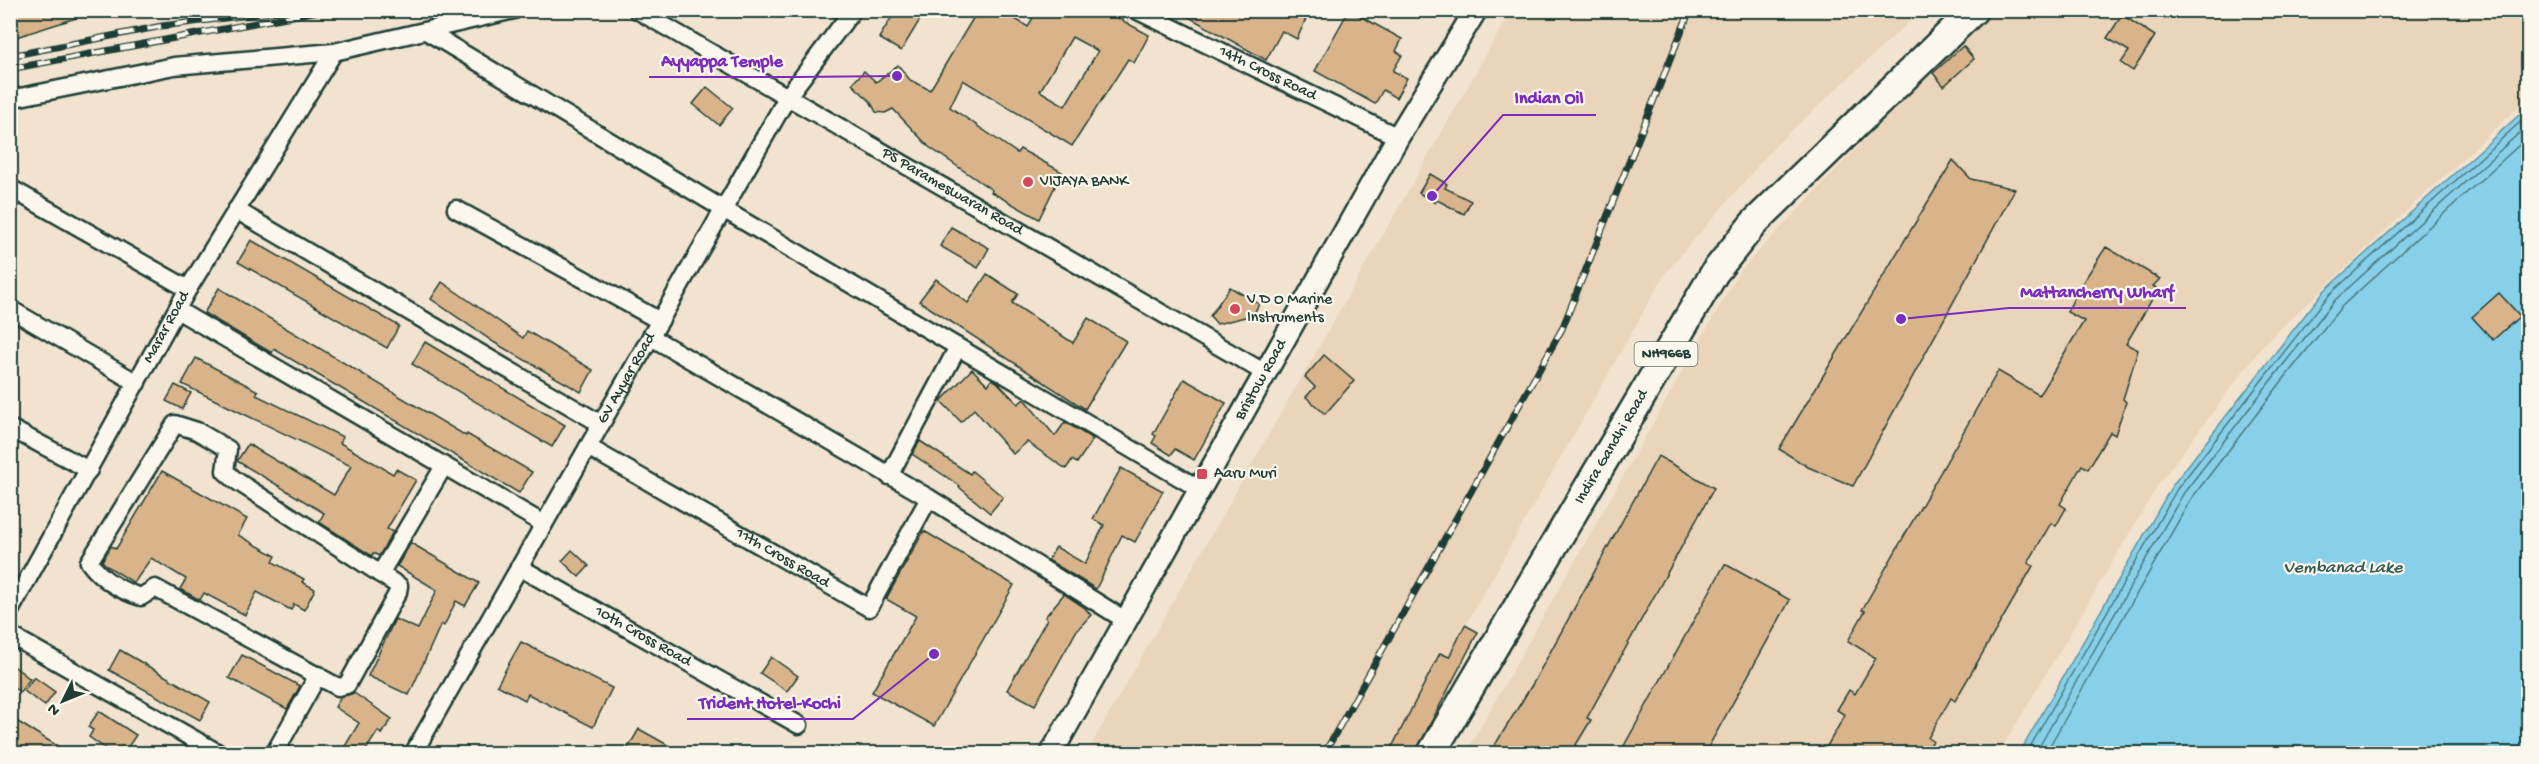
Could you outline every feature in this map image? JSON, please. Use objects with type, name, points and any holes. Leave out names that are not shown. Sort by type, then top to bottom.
[{"type":"highway","name":"Indira Gandhi Road","points":[[1431,753],[1715,272],[1754,223],[1974,10]]},
{"type":"street","points":[[10,99],[174,66],[334,52],[514,10]]},
{"type":"street","name":"PS Parameswaran Road","points":[[637,10],[1267,374]]},
{"type":"street","name":"GV Ayyar Road","points":[[413,753],[788,96],[853,10]]},
{"type":"street","name":"Bristow Road","points":[[1051,753],[1267,374],[1398,137],[1476,10]]},
{"type":"street","name":"14th Cross Road","points":[[1136,11],[1398,137]]},
{"type":"street","points":[[426,31],[723,210],[1201,490]]},
{"type":"street","name":"Marar Road","points":[[10,611],[188,290],[334,52]]},
{"type":"street","points":[[10,188],[188,290]]},
{"type":"street","points":[[456,209],[660,321]]},
{"type":"street","points":[[236,210],[601,424]]},
{"type":"street","points":[[10,309],[137,383]]},
{"type":"street","points":[[177,310],[544,524]]},
{"type":"street","points":[[651,337],[928,498],[1125,620]]},
{"type":"street","points":[[889,476],[958,347]]},
{"type":"street","points":[[175,424],[180,424],[228,449],[225,471],[236,480],[380,574],[399,586],[398,592],[347,685],[338,687],[154,588],[141,597],[126,593],[96,572],[89,562],[169,432],[175,424]]},
{"type":"street","points":[[10,428],[89,470]]},
{"type":"street","name":"11th Cross Road","points":[[588,447],[869,608],[928,498]]},
{"type":"street","points":[[380,574],[444,466]]},
{"type":"street","name":"10th Cross Road","points":[[519,567],[799,725]]},
{"type":"street","points":[[10,635],[220,753]]},
{"type":"street","points":[[274,753],[318,675]]},
{"type":"shaded area","points":[[1511,11],[1921,11],[1777,144],[1666,272],[1393,753],[1086,754]]},
{"type":"shaded area","points":[[1987,11],[2528,11],[2528,98],[2264,344],[2160,482],[1999,753],[1465,754],[1739,272]]},
{"type":"water","name":"Vembanad Lake","points":[[2528,107],[2528,753],[2019,754],[2172,486],[2268,362],[2324,291]]},
{"type":"building","points":[[10,10],[89,10],[89,14],[10,39]]},
{"type":"building","points":[[896,10],[909,10],[921,18],[901,51],[879,38]]},
{"type":"building","points":[[978,10],[1001,10],[1028,27],[1037,10],[1103,10],[1149,35],[1134,63],[1128,59],[1072,146],[963,80],[950,107],[1017,153],[1020,149],[1062,172],[1039,219],[991,192],[992,190],[929,147],[893,109],[885,113],[876,112],[870,101],[852,84],[864,71],[876,82],[898,65],[910,80],[930,90]],"holes":[[[1072,37],[1098,51],[1065,106],[1040,91]]]},
{"type":"building","points":[[1176,10],[1310,10],[1297,39],[1282,31],[1266,60]]},
{"type":"building","points":[[1349,10],[1402,39],[1396,51],[1402,55],[1393,71],[1407,78],[1396,98],[1383,90],[1375,104],[1315,71]]},
{"type":"building","points":[[2122,15],[2155,36],[2133,71],[2121,63],[2129,51],[2107,38]]},
{"type":"building","points":[[1963,46],[1974,59],[1944,86],[1933,73]]},
{"type":"building","points":[[707,87],[733,108],[719,125],[693,104]]},
{"type":"building","points":[[1953,160],[1971,179],[2015,189],[1853,486],[1808,467],[1779,449]]},
{"type":"building","points":[[1430,174],[1447,184],[1445,188],[1471,201],[1464,214],[1437,200],[1435,203],[1419,193]]},
{"type":"building","points":[[951,227],[989,248],[978,268],[940,246]]},
{"type":"building","points":[[251,240],[399,326],[387,348],[238,262]]},
{"type":"building","points":[[2106,247],[2160,279],[2153,286],[2158,289],[2126,344],[2138,350],[2123,399],[2126,402],[2115,435],[2110,432],[2088,469],[2082,465],[2060,504],[2066,508],[2056,526],[2051,523],[2028,563],[2033,566],[1955,701],[1951,698],[1928,738],[1933,741],[1925,753],[1823,753],[1845,715],[1837,710],[1849,690],[1855,694],[1876,658],[1848,641],[1865,611],[1862,610],[1998,371],[2039,395],[2084,321],[2067,312],[2079,288]]},
{"type":"building","points":[[987,274],[1018,294],[1012,303],[1073,343],[1088,318],[1126,341],[1085,409],[919,301],[936,279],[968,303]]},
{"type":"building","points":[[442,282],[523,338],[527,331],[593,370],[581,392],[495,343],[431,299]]},
{"type":"building","name":"V D O Marine Instruments","points":[[1230,287],[1259,304],[1253,315],[1217,324],[1210,316]]},
{"type":"building","points":[[219,288],[466,436],[467,434],[532,472],[519,493],[274,349],[272,353],[204,313]]},
{"type":"building","points":[[2499,293],[2520,316],[2493,340],[2472,317]]},
{"type":"building","points":[[425,342],[565,425],[552,447],[412,364]]},
{"type":"building","points":[[1324,355],[1354,381],[1325,414],[1306,397],[1315,387],[1305,377]]},
{"type":"building","points":[[196,358],[258,391],[256,395],[343,437],[340,443],[393,474],[396,469],[416,480],[387,529],[393,532],[379,556],[373,553],[372,556],[319,522],[324,513],[237,461],[248,444],[334,495],[351,466],[182,384]]},
{"type":"building","points":[[972,369],[988,385],[992,379],[997,382],[1018,404],[1024,399],[1055,436],[1065,422],[1093,439],[1077,463],[1072,460],[1066,469],[1027,442],[1013,454],[974,409],[961,422],[941,401]]},
{"type":"building","points":[[1184,379],[1226,403],[1194,460],[1175,449],[1171,455],[1152,443],[1156,436],[1153,434]]},
{"type":"building","points":[[175,385],[191,393],[182,409],[166,401]]},
{"type":"building","points":[[920,441],[970,474],[972,471],[1003,497],[990,513],[960,486],[912,454]]},
{"type":"building","points":[[1658,456],[1714,488],[1587,718],[1591,720],[1571,753],[1490,753],[1532,685]]},
{"type":"building","points":[[1121,468],[1163,491],[1135,542],[1122,535],[1096,589],[1048,560],[1056,547],[1085,564],[1104,525],[1093,519]]},
{"type":"building","points":[[162,471],[247,519],[238,535],[276,556],[273,562],[304,579],[302,582],[315,589],[304,610],[294,604],[291,610],[257,592],[245,615],[204,593],[200,600],[180,589],[186,579],[151,558],[134,583],[107,566],[102,561],[111,546],[116,549]]},
{"type":"building","points":[[924,531],[1014,585],[934,726],[872,692],[916,616],[886,599]]},
{"type":"building","points":[[411,543],[479,583],[465,606],[456,601],[444,626],[441,624],[409,695],[368,676],[395,619],[418,629],[437,590],[397,566]]},
{"type":"building","points":[[572,550],[589,566],[579,577],[562,561]]},
{"type":"building","points":[[1725,564],[1790,600],[1705,753],[1620,753]]},
{"type":"building","points":[[1064,594],[1085,608],[1091,615],[1077,630],[1035,705],[1007,690],[1047,619],[1045,617]]},
{"type":"building","points":[[1465,625],[1478,632],[1415,753],[1389,753],[1440,653],[1449,657]]},
{"type":"building","points":[[521,642],[612,688],[593,727],[528,694],[525,700],[497,685]]},
{"type":"building","points":[[120,650],[210,702],[200,720],[109,670]]},
{"type":"building","points":[[242,655],[300,686],[287,709],[229,678]]},
{"type":"building","points":[[771,657],[798,676],[787,691],[760,673]]},
{"type":"building","points":[[10,663],[30,679],[20,692],[10,685]]},
{"type":"building","points":[[34,677],[55,692],[45,706],[24,691]]},
{"type":"building","points":[[354,693],[392,719],[381,734],[378,731],[364,753],[341,753],[359,723],[335,707],[341,697]]},
{"type":"building","points":[[99,711],[136,735],[124,753],[112,753],[89,737],[93,730],[88,727]]},
{"type":"building","points":[[10,717],[23,725],[69,753],[10,753]]},
{"type":"building","points":[[639,729],[682,753],[625,753]]},
{"type":"railway","points":[[10,69],[324,10]]},
{"type":"railway","points":[[1324,754],[1562,329],[1690,10]]},
{"type":"railway","points":[[10,56],[162,26],[281,11]]},
{"type":"place","name":"Ayyappa Temple","points":[[897,76]]},
{"type":"place","name":"VIJAYA BANK","points":[[1028,182]]},
{"type":"place","name":"Indian Oil","points":[[1432,196]]},
{"type":"place","name":"V D O Marine Instruments","points":[[1235,309]]},
{"type":"place","name":"Mattancherry Wharf","points":[[1901,319]]},
{"type":"place","name":"Aaru Muri","points":[[1202,474]]},
{"type":"place","name":"Trident Hotel-Kochi","points":[[934,654]]}]
